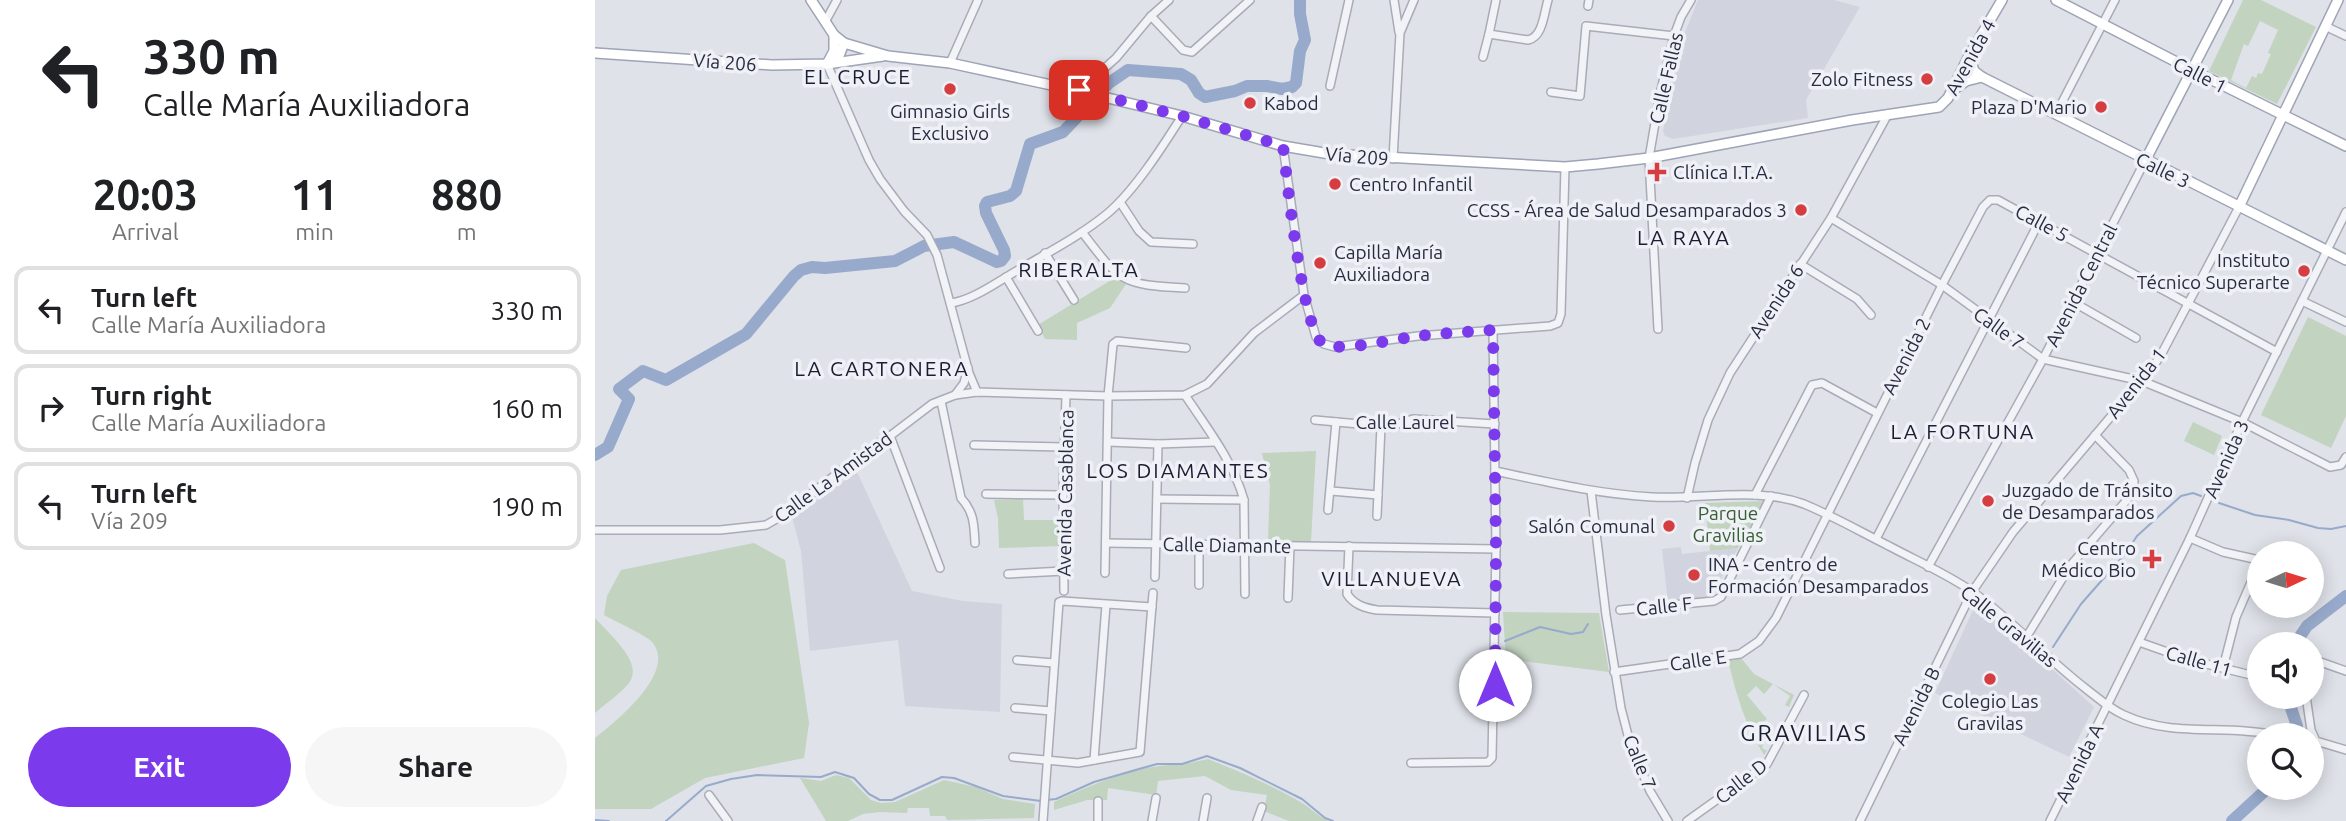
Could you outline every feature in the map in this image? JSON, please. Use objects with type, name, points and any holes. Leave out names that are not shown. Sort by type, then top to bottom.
[{"type":"main road","name":"Vía 209","points":[[811,0],[834,35],[844,43],[888,56],[950,63],[1082,91],[1182,116],[1283,146],[1330,154],[1565,167],[1649,158],[1888,114],[1933,109]]},
{"type":"main road","name":"Avenida 4","points":[[1933,109],[1944,103],[1952,91],[2002,0]]},
{"type":"main road","name":"Calle 1","points":[[2056,0],[2192,71],[2346,146]]},
{"type":"main road","name":"Avenida Central","points":[[2145,161],[2228,0]]},
{"type":"main road","name":"Avenida 1","points":[[2239,207],[2338,0]]},
{"type":"main road","points":[[827,64],[834,51],[834,35]]},
{"type":"main road","points":[[827,64],[839,56],[844,43]]},
{"type":"main road","name":"Vía 206","points":[[595,53],[772,65],[827,64],[888,56]]},
{"type":"main road","points":[[1969,56],[1974,71],[1982,77]]},
{"type":"main road","points":[[1952,91],[1966,81],[1982,77]]},
{"type":"main road","name":"Calle 3","points":[[1982,77],[2346,260]]},
{"type":"street","points":[[825,22],[837,0]]},
{"type":"street","points":[[950,63],[978,0]]},
{"type":"street","points":[[1082,91],[1169,0]]},
{"type":"street","points":[[1151,16],[1183,50],[1192,52],[1250,0]]},
{"type":"street","points":[[1331,86],[1349,0]]},
{"type":"street","points":[[1393,159],[1399,33],[1394,0]]},
{"type":"street","points":[[1399,33],[1414,0]]},
{"type":"street","points":[[1483,57],[1496,0]]},
{"type":"street","points":[[1489,34],[1535,39],[1548,0]]},
{"type":"street","name":"Calle Fallas","points":[[1658,329],[1649,158],[1674,36],[1691,0]]},
{"type":"street","points":[[2056,114],[2115,0]]},
{"type":"street","points":[[1551,92],[1580,96],[1586,26],[1674,36]]},
{"type":"street","points":[[2325,26],[2346,36]]},
{"type":"street","points":[[827,64],[880,179],[904,211],[927,235],[937,254],[968,369],[977,392]]},
{"type":"street","name":"Avenida 6","points":[[1687,498],[1695,463],[1716,401],[1737,361],[1831,218],[1888,114]]},
{"type":"street","points":[[951,303],[961,302],[1082,232],[1120,202],[1182,116]]},
{"type":"street","points":[[1283,146],[1304,295],[1317,337],[1324,344],[1335,347],[1418,336],[1550,326],[1558,323],[1561,314],[1565,167]]},
{"type":"street","name":"Avenida Central","points":[[1929,566],[2043,359],[2145,161]]},
{"type":"street","name":"Calle 5","points":[[1990,201],[1998,200],[2277,352]]},
{"type":"street","name":"Avenida 2","points":[[1827,514],[1942,285],[1983,207],[1990,201]]},
{"type":"street","points":[[1120,202],[1144,238],[1151,242],[1192,244]]},
{"type":"street","name":"Avenida 1","points":[[1972,592],[2013,532],[2161,355],[2239,207]]},
{"type":"street","name":"Avenida 3","points":[[2107,706],[2190,538],[2242,422],[2346,212]]},
{"type":"street","name":"Calle 7","points":[[1831,218],[1942,285],[2043,359],[2142,380],[2242,422],[2330,467],[2338,467],[2346,457]]},
{"type":"street","points":[[1876,539],[2039,222]]},
{"type":"street","points":[[1082,232],[1107,264],[1129,282],[1152,287],[1185,289]]},
{"type":"street","points":[[1045,253],[1074,300]]},
{"type":"street","points":[[1800,264],[1857,299],[1871,315]]},
{"type":"street","points":[[1006,277],[1038,331]]},
{"type":"street","points":[[1245,594],[1244,500],[1233,470],[1185,394],[1207,384],[1254,333],[1304,295]]},
{"type":"street","points":[[2302,301],[2346,322]]},
{"type":"street","points":[[2073,302],[2136,338]]},
{"type":"street","points":[[1411,763],[1488,762],[1492,758],[1496,549],[1493,330]]},
{"type":"street","points":[[1105,573],[1108,396],[1113,344],[1117,341],[1187,348]]},
{"type":"street","points":[[955,395],[964,383],[968,369]]},
{"type":"street","points":[[1755,495],[1810,387],[1822,383],[1878,413]]},
{"type":"street","name":"Calle La Amistad","points":[[595,530],[720,530],[766,524],[785,514],[919,414],[955,395],[977,392],[1108,396],[1185,394]]},
{"type":"street","name":"Avenida Casablanca","points":[[1064,591],[1066,395]]},
{"type":"street","points":[[941,401],[961,498],[973,516],[975,542]]},
{"type":"street","name":"Calle Laurel","points":[[1315,420],[1381,426],[1413,419],[1495,424]]},
{"type":"street","points":[[1328,510],[1336,422]]},
{"type":"street","points":[[1377,516],[1381,426]]},
{"type":"street","points":[[2027,636],[2070,566],[2133,493],[2134,481],[2129,470],[2095,435]]},
{"type":"street","points":[[890,436],[940,568]]},
{"type":"street","points":[[1108,442],[1215,442]]},
{"type":"street","points":[[1155,577],[1158,444]]},
{"type":"street","points":[[975,445],[1064,447]]},
{"type":"street","name":"Calle Gravilias","points":[[1495,471],[1591,491],[1687,498],[1755,495],[1800,503],[1929,566],[1972,592],[2027,636],[2066,673],[2107,706],[2124,715],[2152,726],[2191,730],[2247,730]]},
{"type":"street","points":[[1331,491],[1378,495]]},
{"type":"street","name":"Calle 7","points":[[1591,491],[1614,671],[1630,743],[1650,791],[1668,821]]},
{"type":"street","points":[[986,494],[1063,495]]},
{"type":"street","name":"Calle F","points":[[1620,610],[1714,601],[1721,597],[1771,496]]},
{"type":"street","points":[[1157,499],[1244,500]]},
{"type":"street","name":"Calle E","points":[[1614,671],[1740,654],[1759,641],[1776,618],[1827,514]]},
{"type":"street","points":[[2190,538],[2223,552],[2247,558]]},
{"type":"street","name":"Calle Diamante","points":[[1106,543],[1496,549]]},
{"type":"street","points":[[1199,545],[1199,585]]},
{"type":"street","points":[[1288,598],[1290,546]]},
{"type":"street","points":[[1349,546],[1347,594],[1360,606],[1377,610],[1495,613]]},
{"type":"street","points":[[1007,574],[1064,571]]},
{"type":"street","points":[[2223,668],[2236,617],[2247,590]]},
{"type":"street","name":"Avenida B","points":[[1860,821],[1972,592]]},
{"type":"street","points":[[1013,757],[1078,763],[1140,752],[1153,593]]},
{"type":"street","points":[[1043,821],[1059,602],[1152,607]]},
{"type":"street","points":[[1094,760],[1106,605]]},
{"type":"street","name":"Calle 11","points":[[2139,642],[2190,660],[2247,674]]},
{"type":"street","points":[[1017,660],[1054,663]]},
{"type":"street","points":[[2324,663],[2346,671]]},
{"type":"street","name":"Calle D","points":[[1687,821],[1767,764],[1804,695]]},
{"type":"street","name":"Avenida A","points":[[2050,821],[2107,706]]},
{"type":"street","points":[[1015,708],[1051,711]]},
{"type":"street","points":[[2308,709],[2311,730],[2316,741],[2346,750]]},
{"type":"street","points":[[709,796],[728,821]]},
{"type":"street","points":[[1152,821],[1156,798]]},
{"type":"street","points":[[1203,821],[1207,798]]},
{"type":"street","points":[[1098,801],[1098,821]]},
{"type":"street","points":[[1257,821],[1262,807]]},
{"type":"shaded area","points":[[1698,0],[1834,0],[1860,7],[1806,100],[1808,118],[1673,139],[1665,136],[1663,131],[1680,45]]},
{"type":"shaded area","points":[[857,472],[912,591],[963,601],[1002,604],[1000,712],[905,706],[898,640],[810,651],[801,551],[792,517]]},
{"type":"shaded area","name":"INA - Centro de Formación Desamparados","points":[[1681,547],[1682,554],[1738,548],[1711,596],[1668,603],[1662,549]]},
{"type":"shaded area","name":"Colegio Las Gravilas","points":[[1978,605],[1987,610],[2094,707],[2069,757],[1935,693],[1973,610]]},
{"type":"green space","points":[[2243,0],[2261,0],[2316,27],[2277,104],[2209,71]],"holes":[[[2260,21],[2278,30],[2262,74],[2258,73],[2256,78],[2252,76],[2246,88],[2231,80],[2244,44],[2248,46]]]},
{"type":"green space","points":[[1116,277],[1126,284],[1110,308],[1077,323],[1077,340],[1045,339],[1038,325]]},
{"type":"green space","points":[[2308,317],[2346,336],[2346,416],[2331,448],[2261,415]]},
{"type":"green space","points":[[2193,422],[2222,436],[2214,455],[2184,441]]},
{"type":"green space","points":[[1316,451],[1311,542],[1268,541],[1270,485],[1262,453]]},
{"type":"green space","points":[[1023,499],[1024,520],[1061,520],[1062,546],[999,548],[998,518],[994,500]]},
{"type":"green space","name":"Parque Gravilias","points":[[1764,501],[1738,548],[1710,551],[1705,503]]},
{"type":"green space","points":[[754,543],[785,560],[809,723],[804,758],[705,778],[651,809],[595,809],[595,738],[629,709],[651,681],[657,667],[658,654],[649,639],[604,615],[607,596],[621,570]]},
{"type":"green space","points":[[1503,612],[1599,613],[1609,672],[1506,659]]},
{"type":"green space","points":[[595,618],[629,658],[633,675],[625,687],[595,713]]},
{"type":"green space","points":[[1741,658],[1754,674],[1794,695],[1789,707],[1785,705],[1790,696],[1773,684],[1764,694],[1756,686],[1747,695],[1767,719],[1759,725],[1761,728],[1758,731],[1765,738],[1762,748],[1767,751],[1764,755],[1742,709],[1728,660]]},
{"type":"green space","points":[[1208,759],[1301,802],[1329,821],[1289,821],[1264,811],[1267,795],[1231,790],[1205,776],[1158,781],[1156,795],[1108,788],[1107,800],[1087,800],[1054,810],[1054,802],[1119,775],[1146,768]]},
{"type":"green space","points":[[836,775],[849,778],[871,800],[881,803],[895,802],[944,780],[976,787],[1003,799],[1035,804],[1034,818],[947,820],[945,816],[930,816],[929,808],[908,808],[907,813],[880,812],[863,814],[848,821],[826,821],[800,778],[821,781]]},
{"type":"waterway","points":[[595,455],[608,447],[629,399],[619,389],[643,371],[666,380],[746,334],[801,270],[895,261],[924,246],[954,242],[997,262],[1001,261],[1005,256],[1004,250],[986,213],[987,202],[1010,196],[1016,191],[1030,144],[1063,132],[1109,83],[1128,70],[1181,74],[1191,80],[1205,97],[1247,86],[1282,89],[1292,87],[1296,83],[1300,51],[1305,40],[1300,0]]},
{"type":"waterway","points":[[2053,647],[2081,604],[2125,554],[2137,536],[2181,496],[2193,493],[2201,496]]},
{"type":"waterway","points":[[2219,503],[2255,515],[2318,528],[2346,526]]},
{"type":"waterway","points":[[2303,632],[2346,596]]},
{"type":"waterway","points":[[1505,641],[1540,627],[1571,634],[1583,632],[1588,624]]},
{"type":"waterway","points":[[2291,709],[2296,723]]},
{"type":"waterway","points":[[1046,800],[1056,799],[1094,782],[1157,764],[1182,764],[1207,756],[1240,768],[1302,799],[1325,818],[1333,821]]},
{"type":"waterway","points":[[666,821],[706,786],[757,775],[821,777],[835,772],[854,778],[869,794],[880,800],[892,800],[942,777],[954,778],[1003,796],[1041,801]]},
{"type":"waterway","points":[[2232,821],[2255,800]]},
{"type":"waterway","points":[[595,820],[609,821]]},
{"type":"place","name":"Zolo Fitness","points":[[1927,79]]},
{"type":"place","name":"Gimnasio Girls Exclusivo","points":[[950,89]]},
{"type":"place","name":"Kabod","points":[[1250,103]]},
{"type":"place","name":"Plaza D'Mario","points":[[2101,107]]},
{"type":"place","name":"Clínica I.T.A.","points":[[1657,172]]},
{"type":"place","name":"Centro Infantil","points":[[1335,184]]},
{"type":"place","name":"CCSS - Área de Salud Desamparados 3","points":[[1801,210]]},
{"type":"place","name":"Capilla María Auxiliadora","points":[[1320,263]]},
{"type":"place","name":"Instituto Técnico Superarte","points":[[2304,271]]},
{"type":"place","name":"Juzgado de Tránsito de Desamparados","points":[[1988,501]]},
{"type":"place","name":"Salón Comunal","points":[[1669,526]]},
{"type":"place","name":"Centro Médico Bio","points":[[2152,559]]},
{"type":"place","name":"INA - Centro de Formación Desamparados","points":[[1694,575]]},
{"type":"place","name":"Colegio Las Gravilas","points":[[1990,679]]},
{"type":"district","name":"EL CRUCE","points":[[858,77]]},
{"type":"district","name":"LA RAYA","points":[[1684,238]]},
{"type":"district","name":"RIBERALTA","points":[[1079,270]]},
{"type":"district","name":"LA CARTONERA","points":[[882,369]]},
{"type":"district","name":"LA FORTUNA","points":[[1963,432]]},
{"type":"district","name":"LOS DIAMANTES","points":[[1178,471]]},
{"type":"district","name":"VILLANUEVA","points":[[1392,579]]},
{"type":"district","name":"GRAVILIAS","points":[[1804,733]]},
{"type":"route","points":[[1079,90],[1182,116],[1283,146],[1304,295],[1317,337],[1324,344],[1335,347],[1493,330],[1495,685]]}]
